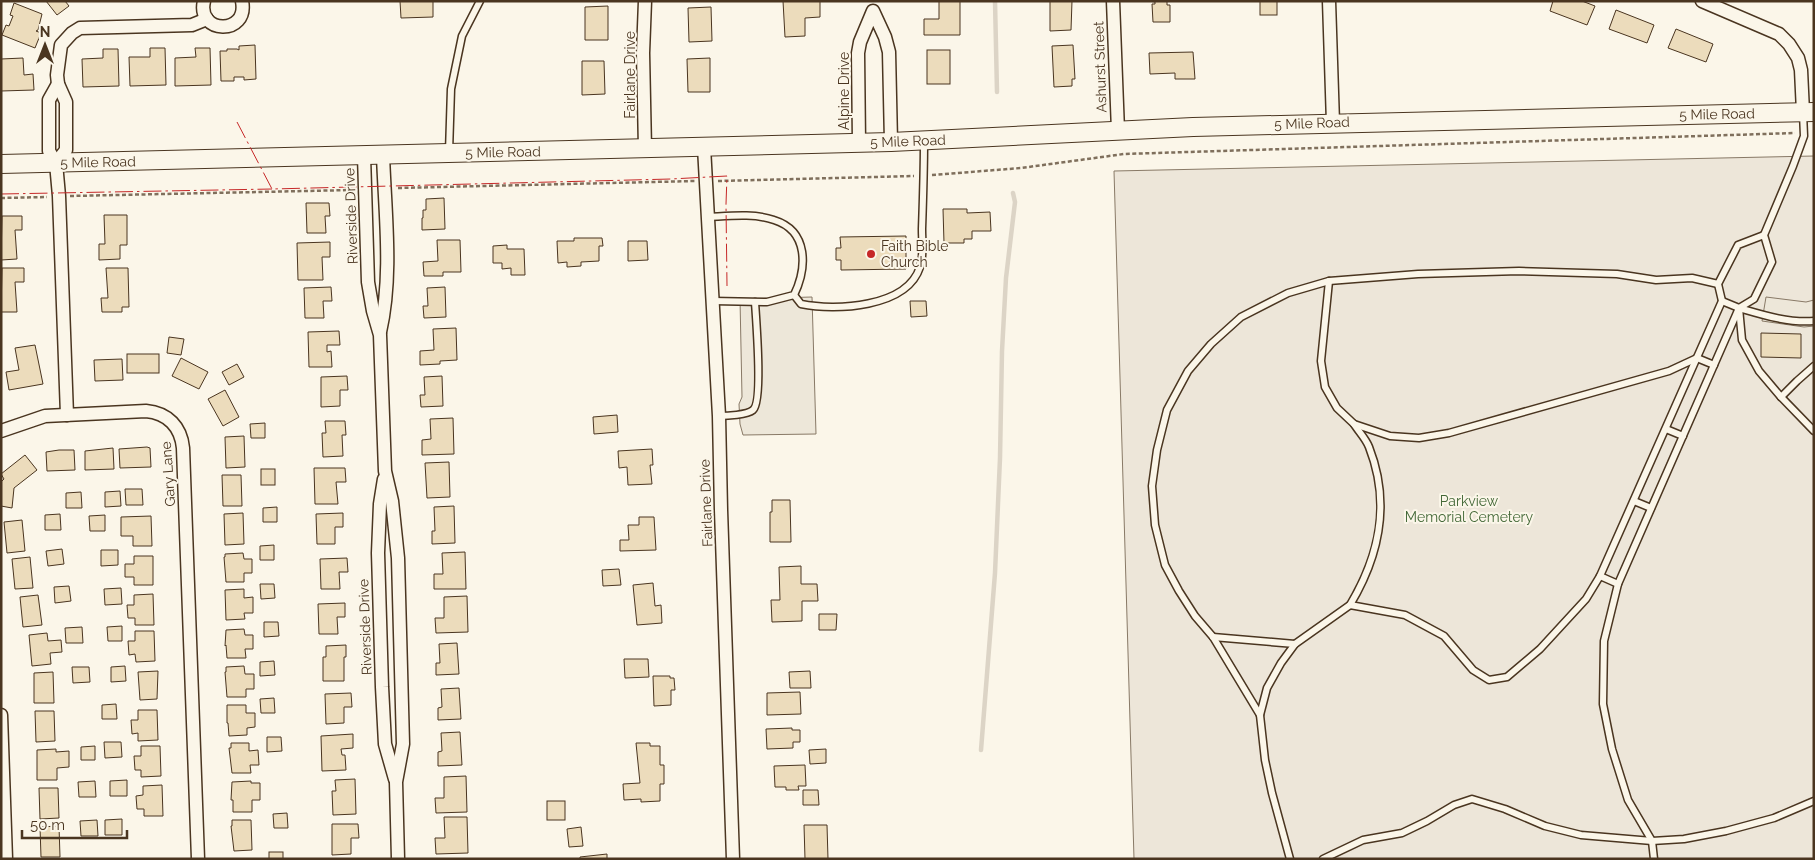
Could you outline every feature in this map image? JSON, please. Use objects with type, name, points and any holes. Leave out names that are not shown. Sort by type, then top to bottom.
[{"type":"main road","name":"5 Mile Road","points":[[1,164],[859,143],[1333,123],[1808,112]]},
{"type":"street","points":[[204,1],[204,12],[207,19],[212,24],[220,27],[228,27],[235,24],[243,11],[242,1]]},
{"type":"street","name":"Fairlane Drive","points":[[645,1],[643,53],[645,148]]},
{"type":"street","name":"Ashurst Street","points":[[1113,1],[1118,131]]},
{"type":"street","points":[[1329,1],[1333,123]]},
{"type":"street","points":[[1702,1],[1779,34],[1789,44],[1798,58],[1808,112]]},
{"type":"street","name":"Alpine Drive","points":[[873,6],[889,52],[892,142]]},
{"type":"street","name":"Alpine Drive","points":[[859,143],[858,53],[873,6]]},
{"type":"street","points":[[67,415],[59,196],[56,162],[66,150],[66,102],[58,84],[57,74],[61,45],[72,33],[80,28],[192,24],[207,19]]},
{"type":"street","name":"Fairlane Drive","points":[[704,147],[719,416],[720,510],[733,859]]},
{"type":"street","name":"Riverside Drive","points":[[380,335],[385,313],[388,280],[383,155]]},
{"type":"street","name":"Riverside Drive","points":[[364,156],[368,282],[373,311],[380,335],[385,471],[380,504],[378,553],[382,687],[385,744],[396,782]]},
{"type":"street","name":"Gary Lane","points":[[1,431],[45,416],[155,412],[172,421],[178,429],[182,439],[198,859]]},
{"type":"street","name":"Riverside Drive","points":[[385,471],[392,501],[398,567],[403,744],[396,782],[398,859]]},
{"type":"street","points":[[1,715],[6,859]]},
{"type":"lane","points":[[449,153],[451,88],[462,36],[480,1]]},
{"type":"lane","points":[[1654,859],[1652,841],[1628,800],[1612,749],[1603,704],[1604,641],[1618,584],[1682,436],[1739,308],[1754,299],[1772,262],[1764,235],[1804,136],[1808,112]]},
{"type":"lane","points":[[794,295],[801,304],[843,307],[870,303],[892,296],[904,290],[914,279],[920,267],[924,140]]},
{"type":"lane","points":[[708,217],[737,216],[775,220],[794,232],[801,243],[803,256],[800,282],[794,295]]},
{"type":"lane","points":[[1350,605],[1405,615],[1413,619],[1444,636],[1473,670],[1489,680],[1507,677],[1540,649],[1586,599],[1600,576],[1722,301],[1718,284],[1738,245],[1764,235]]},
{"type":"lane","points":[[1260,715],[1213,637],[1195,616],[1165,564],[1155,525],[1152,486],[1157,450],[1167,410],[1188,371],[1211,344],[1241,317],[1288,293],[1329,281],[1418,274],[1519,271],[1617,274],[1656,280],[1692,278],[1718,284]]},
{"type":"lane","points":[[1290,859],[1265,760],[1260,715],[1267,688],[1295,644],[1350,605],[1363,584],[1374,554],[1380,529],[1380,502],[1376,469],[1369,445],[1354,424],[1337,408],[1325,387],[1321,361],[1329,281]]},
{"type":"lane","points":[[713,301],[767,302],[794,295]]},
{"type":"lane","points":[[1722,301],[1739,308],[1779,318],[1802,322],[1814,321]]},
{"type":"lane","points":[[719,416],[746,413],[753,410],[757,404],[755,302]]},
{"type":"lane","points":[[1739,308],[1742,340],[1759,371],[1781,397],[1814,430]]},
{"type":"lane","points":[[1354,424],[1390,436],[1419,438],[1449,433],[1669,371],[1697,358],[1714,365]]},
{"type":"lane","points":[[1781,397],[1814,366]]},
{"type":"lane","points":[[1666,429],[1682,436]]},
{"type":"lane","points":[[1634,501],[1651,508]]},
{"type":"lane","points":[[1600,576],[1618,584]]},
{"type":"lane","points":[[1213,637],[1295,644]]},
{"type":"lane","points":[[1323,859],[1363,840],[1402,833],[1454,805],[1472,799],[1505,809],[1544,826],[1581,835],[1652,841],[1684,839],[1726,831],[1774,818],[1814,801]]},
{"type":"path","points":[[384,189],[924,176],[1022,168],[1124,154],[1803,133]]},
{"type":"path","points":[[1,198],[365,190]]},
{"type":"green space","name":"Parkview Memorial Cemetery","points":[[1814,156],[1814,859],[1134,859],[1114,171]]},
{"type":"shaded area","points":[[812,297],[816,434],[743,435],[740,424],[739,404],[742,397],[740,299]]},
{"type":"shaded area","points":[[1766,297],[1806,302],[1814,300],[1814,326],[1804,327],[1762,321]]},
{"type":"building","points":[[46,1],[65,1],[69,6],[57,15]]},
{"type":"building","points":[[400,1],[433,1],[433,17],[401,18]]},
{"type":"building","points":[[783,1],[820,1],[820,17],[805,18],[805,36],[785,37]]},
{"type":"building","points":[[939,1],[960,1],[960,35],[924,35],[924,19],[939,19]]},
{"type":"building","points":[[1050,1],[1072,1],[1071,30],[1050,31]]},
{"type":"building","points":[[1148,1],[1167,1],[1167,5],[1170,5],[1170,22],[1153,22],[1152,4],[1155,4],[1155,2]]},
{"type":"building","points":[[1260,1],[1277,1],[1277,15],[1260,15]]},
{"type":"building","points":[[1553,1],[1582,1],[1595,6],[1587,25],[1550,11]]},
{"type":"building","points":[[14,3],[42,14],[38,30],[36,31],[41,33],[35,48],[2,35],[6,25],[9,26],[13,16],[10,15]]},
{"type":"building","points":[[608,6],[608,40],[585,40],[585,7]]},
{"type":"building","points":[[711,7],[712,41],[689,42],[688,8]]},
{"type":"building","points":[[1616,10],[1654,25],[1647,43],[1609,29]]},
{"type":"building","points":[[1676,29],[1713,44],[1706,62],[1668,48]]},
{"type":"building","points":[[255,45],[256,79],[244,80],[244,77],[234,77],[234,81],[221,81],[220,51],[227,51],[227,49],[239,50],[239,46]]},
{"type":"building","points":[[1073,45],[1075,79],[1072,79],[1072,86],[1054,87],[1052,46]]},
{"type":"building","points":[[150,48],[165,48],[166,85],[130,86],[129,57],[150,57]]},
{"type":"building","points":[[195,48],[210,48],[211,85],[175,86],[175,58],[196,57]]},
{"type":"building","points":[[103,49],[118,49],[119,86],[83,87],[82,59],[103,58]]},
{"type":"building","points":[[927,50],[950,50],[950,84],[927,84]]},
{"type":"building","points":[[1193,52],[1195,79],[1175,79],[1175,73],[1150,74],[1149,53]]},
{"type":"building","points":[[23,58],[24,75],[33,74],[34,90],[1,91],[1,59]]},
{"type":"building","points":[[710,58],[710,92],[688,92],[687,59]]},
{"type":"building","points":[[582,61],[604,61],[605,94],[582,95]]},
{"type":"building","points":[[444,198],[445,229],[422,230],[423,210],[426,210],[426,199]]},
{"type":"building","points":[[306,203],[329,203],[330,216],[325,216],[326,233],[307,233]]},
{"type":"building","points":[[943,209],[967,209],[967,213],[990,212],[991,231],[972,231],[972,239],[964,239],[964,243],[944,243]]},
{"type":"building","points":[[104,215],[127,215],[127,245],[120,245],[120,259],[99,260],[99,244],[105,244]]},
{"type":"building","points":[[2,216],[22,216],[22,230],[15,230],[17,259],[1,260]]},
{"type":"building","name":"Faith Bible Church","points":[[906,236],[906,269],[841,270],[841,260],[836,260],[836,248],[841,248],[840,237]]},
{"type":"building","points":[[574,238],[602,238],[603,246],[599,246],[599,261],[581,262],[581,266],[567,267],[567,262],[558,263],[557,241],[574,241]]},
{"type":"building","points":[[437,240],[460,240],[461,272],[443,272],[443,276],[424,276],[423,262],[438,261]]},
{"type":"building","points":[[628,241],[647,241],[648,260],[628,261]]},
{"type":"building","points":[[330,242],[330,257],[322,257],[323,280],[298,280],[297,243]]},
{"type":"building","points":[[507,245],[507,249],[524,249],[525,275],[511,275],[511,268],[502,269],[502,263],[493,263],[493,246]]},
{"type":"building","points":[[2,268],[24,268],[24,282],[15,282],[17,312],[1,312]]},
{"type":"building","points":[[106,268],[128,268],[129,307],[122,307],[122,312],[102,312],[101,298],[108,298]]},
{"type":"building","points":[[331,287],[332,301],[323,301],[324,318],[305,318],[304,288]]},
{"type":"building","points":[[445,287],[446,317],[424,318],[423,306],[428,306],[427,288]]},
{"type":"building","points":[[910,301],[926,301],[927,316],[911,317]]},
{"type":"building","points":[[456,328],[457,360],[440,361],[440,364],[420,365],[420,351],[434,350],[433,329]]},
{"type":"building","points":[[339,331],[340,345],[327,345],[327,352],[331,351],[332,367],[309,367],[308,332]]},
{"type":"building","points":[[1761,333],[1801,334],[1801,358],[1761,357]]},
{"type":"building","points":[[169,337],[184,339],[181,355],[167,353]]},
{"type":"building","points":[[35,345],[43,384],[9,390],[6,372],[19,370],[15,348]]},
{"type":"building","points":[[127,354],[159,354],[159,373],[127,373]]},
{"type":"building","points":[[181,358],[208,372],[199,389],[172,376]]},
{"type":"building","points":[[122,359],[123,380],[95,381],[94,360]]},
{"type":"building","points":[[237,364],[244,377],[229,385],[222,372]]},
{"type":"building","points":[[347,376],[348,390],[340,390],[340,406],[321,407],[321,377]]},
{"type":"building","points":[[442,376],[443,406],[421,407],[420,395],[425,395],[424,377]]},
{"type":"building","points":[[225,390],[239,417],[223,426],[208,399]]},
{"type":"building","points":[[617,415],[618,432],[594,434],[593,417]]},
{"type":"building","points":[[453,418],[454,454],[422,455],[422,440],[431,439],[430,419]]},
{"type":"building","points":[[325,421],[345,421],[346,435],[342,435],[343,456],[323,457],[322,433],[326,433]]},
{"type":"building","points":[[265,423],[265,438],[251,438],[250,424]]},
{"type":"building","points":[[244,436],[245,467],[226,468],[225,437]]},
{"type":"building","points":[[113,448],[114,469],[85,470],[85,451]]},
{"type":"building","points":[[150,448],[151,467],[120,468],[119,449]]},
{"type":"building","points":[[652,449],[653,465],[650,465],[652,484],[628,485],[627,467],[619,468],[618,451]]},
{"type":"building","points":[[74,450],[75,470],[47,471],[46,452]]},
{"type":"building","points":[[25,455],[37,470],[14,488],[12,508],[1,506],[1,482],[4,479],[1,474]]},
{"type":"building","points":[[449,462],[450,497],[427,498],[425,463]]},
{"type":"building","points":[[314,468],[345,468],[346,482],[336,482],[338,504],[315,504]]},
{"type":"building","points":[[261,469],[275,469],[275,485],[261,485]]},
{"type":"building","points":[[222,475],[241,475],[242,506],[223,506]]},
{"type":"building","points":[[125,489],[142,489],[143,505],[126,505]]},
{"type":"building","points":[[120,491],[121,506],[105,507],[105,492]]},
{"type":"building","points":[[81,492],[82,508],[66,508],[66,493]]},
{"type":"building","points":[[772,500],[790,500],[791,542],[770,542]]},
{"type":"building","points":[[454,506],[455,543],[432,544],[432,531],[435,531],[434,507]]},
{"type":"building","points":[[277,507],[277,522],[263,522],[263,508]]},
{"type":"building","points":[[243,513],[244,544],[225,545],[224,514]]},
{"type":"building","points":[[343,513],[343,527],[335,527],[335,544],[317,544],[316,514]]},
{"type":"building","points":[[60,514],[61,530],[45,530],[45,515]]},
{"type":"building","points":[[105,515],[105,531],[90,531],[89,516]]},
{"type":"building","points":[[151,516],[152,546],[133,546],[133,536],[121,536],[121,517]]},
{"type":"building","points":[[639,517],[654,517],[656,550],[620,551],[620,540],[629,540],[628,525],[639,525]]},
{"type":"building","points":[[22,520],[25,551],[7,553],[4,522]]},
{"type":"building","points":[[274,545],[274,560],[260,560],[260,546]]},
{"type":"building","points":[[62,549],[64,564],[48,566],[46,551]]},
{"type":"building","points":[[101,550],[118,550],[118,565],[101,566]]},
{"type":"building","points":[[465,552],[466,589],[434,589],[434,574],[443,574],[442,553]]},
{"type":"building","points":[[243,553],[244,559],[252,559],[252,573],[244,573],[244,582],[226,582],[225,554]]},
{"type":"building","points":[[134,556],[153,556],[153,585],[134,585],[134,577],[125,577],[125,564],[134,564]]},
{"type":"building","points":[[30,557],[33,588],[15,589],[12,559]]},
{"type":"building","points":[[347,558],[348,572],[339,572],[340,589],[321,589],[320,559]]},
{"type":"building","points":[[801,566],[801,584],[817,584],[818,601],[802,601],[802,621],[772,622],[771,600],[780,600],[779,567]]},
{"type":"building","points":[[619,569],[621,585],[603,586],[602,570]]},
{"type":"building","points":[[653,583],[655,606],[661,605],[662,623],[637,625],[633,585]]},
{"type":"building","points":[[260,584],[274,584],[275,598],[261,599]]},
{"type":"building","points":[[69,586],[71,601],[55,603],[54,587]]},
{"type":"building","points":[[121,588],[122,604],[105,605],[104,589]]},
{"type":"building","points":[[244,589],[244,598],[253,597],[253,613],[244,613],[245,619],[226,620],[225,590]]},
{"type":"building","points":[[153,594],[154,625],[135,625],[135,618],[128,618],[127,605],[134,605],[134,595]]},
{"type":"building","points":[[38,595],[42,625],[23,627],[20,597]]},
{"type":"building","points":[[467,596],[468,632],[436,633],[435,618],[444,618],[444,597]]},
{"type":"building","points":[[345,603],[345,617],[337,617],[338,634],[319,634],[318,604]]},
{"type":"building","points":[[819,614],[837,614],[836,630],[819,630]]},
{"type":"building","points":[[264,622],[278,622],[279,636],[264,637]]},
{"type":"building","points":[[122,626],[122,641],[108,641],[107,627]]},
{"type":"building","points":[[82,627],[83,643],[66,643],[65,628]]},
{"type":"building","points":[[244,629],[245,635],[253,635],[253,649],[245,649],[246,658],[227,658],[225,646],[226,630]]},
{"type":"building","points":[[135,631],[154,631],[155,661],[136,662],[135,654],[129,655],[128,641],[135,641]]},
{"type":"building","points":[[47,633],[48,641],[61,640],[62,652],[50,653],[51,664],[32,666],[29,635]]},
{"type":"building","points":[[457,643],[459,674],[436,675],[436,663],[440,663],[439,644]]},
{"type":"building","points":[[346,645],[344,681],[323,681],[323,657],[326,657],[326,646]]},
{"type":"building","points":[[624,659],[648,659],[649,677],[625,678]]},
{"type":"building","points":[[274,661],[275,675],[260,676],[260,662]]},
{"type":"building","points":[[125,666],[126,681],[111,682],[111,667]]},
{"type":"building","points":[[244,666],[245,674],[254,674],[254,689],[246,689],[246,697],[227,697],[226,667]]},
{"type":"building","points":[[72,667],[89,667],[90,682],[73,683]]},
{"type":"building","points":[[158,671],[157,699],[140,700],[138,672]]},
{"type":"building","points":[[810,671],[811,688],[790,688],[789,672]]},
{"type":"building","points":[[53,672],[54,703],[34,703],[34,673]]},
{"type":"building","points":[[653,676],[670,676],[670,678],[674,678],[675,690],[671,690],[671,705],[654,706]]},
{"type":"building","points":[[459,688],[461,719],[438,720],[438,708],[442,707],[441,689]]},
{"type":"building","points":[[800,692],[801,714],[767,715],[767,693]]},
{"type":"building","points":[[351,693],[352,707],[344,707],[344,723],[326,724],[325,694]]},
{"type":"building","points":[[274,698],[275,713],[261,713],[260,699]]},
{"type":"building","points":[[116,704],[117,719],[102,719],[102,705]]},
{"type":"building","points":[[227,705],[246,705],[246,713],[255,713],[255,727],[247,728],[247,735],[229,736]]},
{"type":"building","points":[[138,710],[157,710],[158,740],[138,741],[138,733],[132,734],[131,720],[138,720]]},
{"type":"building","points":[[35,711],[54,711],[55,741],[36,742]]},
{"type":"building","points":[[792,728],[792,730],[800,730],[800,742],[793,742],[793,748],[767,749],[766,729]]},
{"type":"building","points":[[460,732],[462,765],[438,766],[438,752],[442,751],[441,733]]},
{"type":"building","points":[[353,734],[353,748],[341,749],[342,755],[345,755],[346,770],[322,771],[321,736]]},
{"type":"building","points":[[267,737],[281,737],[282,751],[267,752]]},
{"type":"building","points":[[104,742],[121,742],[122,757],[105,758]]},
{"type":"building","points":[[231,743],[249,743],[249,751],[258,750],[259,765],[250,765],[251,773],[232,773],[229,748],[231,748]]},
{"type":"building","points":[[636,743],[650,743],[650,746],[660,746],[660,765],[664,765],[664,784],[660,784],[660,801],[641,802],[641,799],[624,800],[623,784],[640,783]]},
{"type":"building","points":[[95,746],[95,760],[81,760],[81,747]]},
{"type":"building","points":[[141,746],[160,746],[161,776],[141,777],[141,770],[135,770],[134,756],[141,756]]},
{"type":"building","points":[[56,749],[56,752],[69,751],[69,767],[57,768],[57,780],[37,780],[37,750]]},
{"type":"building","points":[[826,749],[826,763],[810,764],[809,750]]},
{"type":"building","points":[[805,765],[806,786],[798,786],[799,790],[786,790],[786,787],[775,787],[774,766]]},
{"type":"building","points":[[466,776],[467,812],[436,813],[435,798],[444,798],[444,777]]},
{"type":"building","points":[[355,779],[356,814],[333,815],[332,791],[336,791],[335,780]]},
{"type":"building","points":[[127,780],[127,796],[110,796],[110,781]]},
{"type":"building","points":[[95,781],[96,797],[79,797],[78,782]]},
{"type":"building","points":[[251,781],[251,783],[260,783],[260,800],[252,800],[252,812],[233,812],[233,800],[231,800],[232,782]]},
{"type":"building","points":[[162,785],[163,816],[144,816],[144,809],[137,809],[136,796],[143,795],[143,786]]},
{"type":"building","points":[[39,788],[58,788],[59,818],[40,819]]},
{"type":"building","points":[[803,790],[818,790],[819,805],[803,805]]},
{"type":"building","points":[[547,801],[565,801],[565,820],[547,820]]},
{"type":"building","points":[[287,813],[288,828],[274,828],[273,814]]},
{"type":"building","points":[[444,817],[467,817],[468,853],[436,854],[435,838],[445,838]]},
{"type":"building","points":[[122,819],[122,835],[105,835],[105,820]]},
{"type":"building","points":[[97,820],[98,836],[81,836],[80,821]]},
{"type":"building","points":[[232,820],[251,820],[252,850],[234,851]]},
{"type":"building","points":[[332,824],[358,824],[359,838],[351,838],[351,854],[332,855]]},
{"type":"building","points":[[804,825],[827,825],[828,859],[805,859]]},
{"type":"building","points":[[59,826],[60,857],[41,857],[40,827]]},
{"type":"building","points":[[581,827],[583,846],[569,847],[567,829]]},
{"type":"building","points":[[269,852],[283,852],[283,859],[269,859]]},
{"type":"building","points":[[607,854],[607,859],[580,859],[580,857]]},
{"type":"waterway","points":[[995,1],[997,92]]},
{"type":"waterway","points":[[981,750],[995,573],[1002,351],[1006,278],[1015,202],[1013,193]]},
{"type":"power","points":[[237,122],[272,189],[727,176],[727,286]]},
{"type":"power","points":[[1,194],[272,189]]},
{"type":"place","name":"Faith Bible Church","points":[[871,254]]}]
